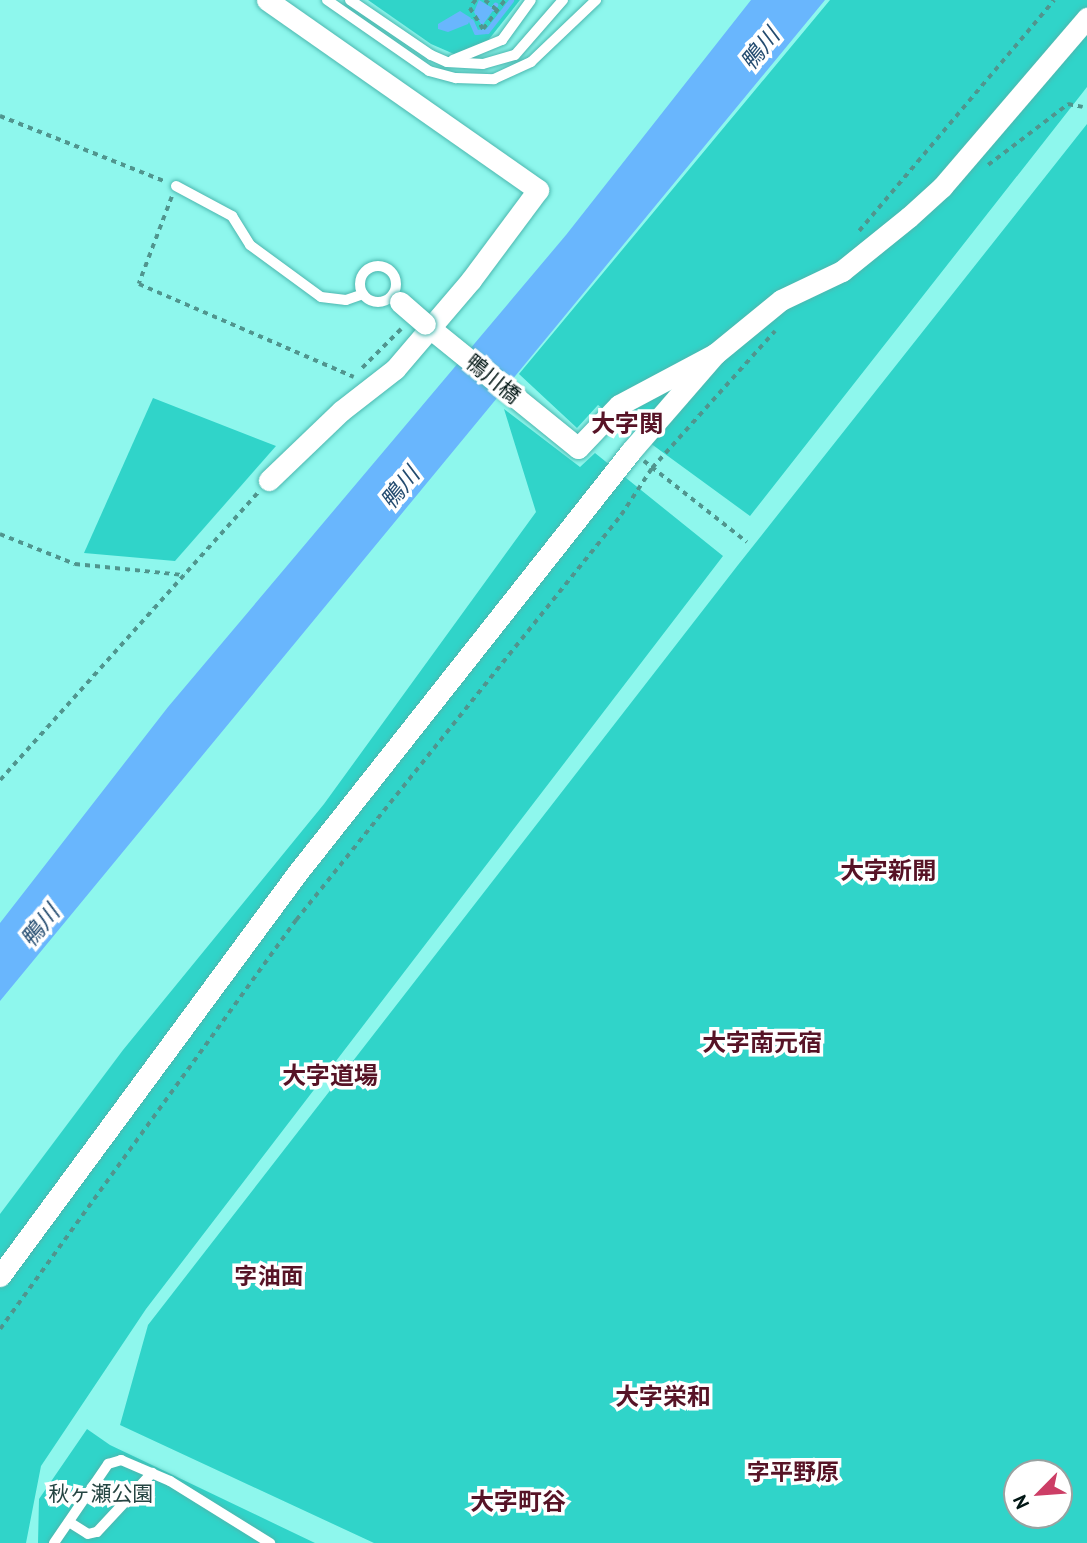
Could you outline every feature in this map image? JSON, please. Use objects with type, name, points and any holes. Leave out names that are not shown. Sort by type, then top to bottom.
[{"type":"street","points":[[267,0],[538,190],[395,369],[341,411],[269,480]]},
{"type":"street","points":[[0,1276],[290,882],[631,451],[715,354],[781,300],[842,271],[942,187],[1087,18]]},
{"type":"street","name":"鴨川橋","points":[[396,298],[578,448],[619,405],[715,354]]},
{"type":"lane","points":[[327,0],[429,71],[456,78],[494,79],[531,62],[596,0]]},
{"type":"lane","points":[[350,0],[447,62],[483,64],[515,55],[563,0]]},
{"type":"lane","points":[[447,62],[502,40],[531,0]]},
{"type":"lane","points":[[176,186],[232,216],[250,244],[321,297],[346,300],[363,294]]},
{"type":"lane","points":[[381,267],[395,278],[396,298],[377,302],[363,294],[360,283],[365,272],[381,267]]},
{"type":"lane","points":[[54,1543],[108,1464],[121,1460],[152,1473],[271,1543]]},
{"type":"lane","points":[[69,1522],[89,1534],[97,1532],[152,1473]]},
{"type":"path","points":[[476,0],[470,8],[483,29],[495,8],[504,2]]},
{"type":"path","points":[[485,0],[495,8]]},
{"type":"path","points":[[856,234],[1054,0]]},
{"type":"path","points":[[982,170],[1068,104],[1083,107]]},
{"type":"path","points":[[0,116],[176,186],[139,284],[354,377]]},
{"type":"path","points":[[0,1329],[296,920],[621,514],[652,468],[782,323]]},
{"type":"path","points":[[631,451],[747,542]]},
{"type":"path","points":[[0,534],[75,564],[184,575]]},
{"type":"green space","points":[[368,0],[520,0],[482,48],[454,54],[431,44]]},
{"type":"green space","points":[[830,0],[1087,0],[1087,87],[750,516],[598,405],[577,428],[519,374]]},
{"type":"green space","points":[[1087,124],[1087,1543],[374,1543],[120,1425],[148,1325],[738,565]]},
{"type":"green space","points":[[153,398],[276,446],[175,561],[84,553]]},
{"type":"green space","points":[[504,409],[580,467],[595,453],[723,556],[146,1309],[41,1466],[26,1543],[0,1543],[0,1214],[123,1050],[324,804],[536,512]]},
{"type":"green space","name":"秋ヶ瀬公園","points":[[87,1429],[110,1445],[315,1543],[38,1543],[39,1499]]},
{"type":"water","points":[[479,0],[494,9],[482,26],[474,12]]},
{"type":"water","name":"鴨川","points":[[751,0],[825,0],[0,1001],[0,923],[168,707],[566,235]]},
{"type":"water","points":[[460,11],[471,18],[468,24],[448,32],[438,29],[438,24]]},
{"type":"waterway","points":[[471,21],[476,32],[487,31],[511,0]]},
{"type":"district","name":"大字関","points":[[627,424]]},
{"type":"district","name":"大字新開","points":[[888,871]]},
{"type":"district","name":"大字南元宿","points":[[762,1043]]},
{"type":"district","name":"大字道場","points":[[330,1076]]},
{"type":"district","name":"字油面","points":[[269,1276]]},
{"type":"district","name":"大字栄和","points":[[663,1397]]},
{"type":"district","name":"字平野原","points":[[793,1472]]},
{"type":"district","name":"大字町谷","points":[[518,1502]]}]
